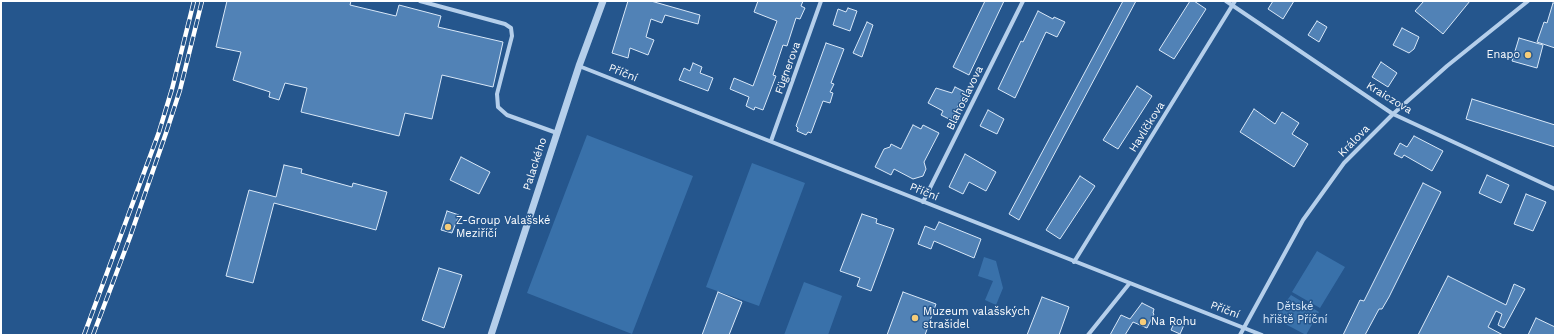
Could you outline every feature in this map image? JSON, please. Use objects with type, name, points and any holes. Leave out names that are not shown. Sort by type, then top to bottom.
[{"type":"street","points":[[420,1],[505,24],[511,28],[512,36],[497,94],[498,107],[507,115],[557,133]]},
{"type":"street","name":"Palackého","points":[[491,335],[579,66],[603,1]]},
{"type":"street","name":"Fügnerova","points":[[771,141],[822,1]]},
{"type":"street","name":"Blahoslavova","points":[[923,202],[1023,1]]},
{"type":"street","name":"Kraiczova","points":[[1226,1],[1234,3],[1393,114],[1555,189]]},
{"type":"street","name":"Králova","points":[[1240,335],[1304,220],[1344,164],[1393,114],[1447,66],[1528,1]]},
{"type":"street","name":"Havlíčkova","points":[[1074,262],[1234,3]]},
{"type":"street","name":"Příční","points":[[579,66],[1129,284],[1245,327],[1262,335]]},
{"type":"street","points":[[1088,335],[1129,284]]},
{"type":"green space","points":[[587,135],[693,176],[632,334],[527,293]]},
{"type":"green space","points":[[752,163],[805,183],[759,306],[706,287]]},
{"type":"green space","points":[[1317,251],[1345,267],[1320,308],[1292,292]]},
{"type":"green space","points":[[984,257],[996,261],[1003,288],[996,305],[985,300],[993,281],[978,276]]},
{"type":"green space","points":[[804,282],[842,296],[828,335],[784,335]]},
{"type":"green space","name":"Dětské hřiště Příční","points":[[1291,295],[1319,312],[1306,335],[1274,318]]},
{"type":"building","points":[[227,1],[351,1],[350,5],[396,16],[399,5],[441,16],[438,27],[503,42],[493,87],[442,75],[432,119],[405,113],[399,136],[301,112],[307,88],[285,83],[279,100],[269,97],[270,92],[233,80],[241,52],[216,47]]},
{"type":"building","points":[[628,1],[651,1],[700,15],[698,24],[665,15],[662,23],[651,19],[646,37],[654,40],[648,55],[630,48],[628,58],[612,53]]},
{"type":"building","points":[[758,1],[803,1],[801,6],[805,8],[800,19],[796,18],[787,46],[783,45],[773,75],[776,76],[763,110],[755,107],[754,110],[746,106],[749,97],[730,89],[734,78],[753,86],[777,21],[754,12]]},
{"type":"building","points":[[985,1],[1004,1],[969,75],[953,67]]},
{"type":"building","points":[[1123,1],[1136,1],[1019,220],[1009,214]]},
{"type":"building","points":[[1190,1],[1194,1],[1206,9],[1174,59],[1159,50]]},
{"type":"building","points":[[1273,1],[1294,1],[1283,19],[1268,9]]},
{"type":"building","points":[[1424,1],[1470,1],[1443,34],[1415,11]]},
{"type":"building","points":[[1553,3],[1555,3],[1555,48],[1537,42],[1544,22],[1547,23]]},
{"type":"building","points":[[848,8],[857,11],[850,31],[833,25],[838,9],[846,12]]},
{"type":"building","points":[[1038,11],[1053,19],[1054,17],[1065,22],[1057,37],[1046,32],[1015,98],[998,89],[1021,41],[1023,42]]},
{"type":"building","points":[[1317,21],[1327,27],[1319,42],[1308,35]]},
{"type":"building","points":[[867,22],[873,25],[862,57],[853,53]]},
{"type":"building","points":[[1402,28],[1419,37],[1414,49],[1409,53],[1393,45]]},
{"type":"building","points":[[1519,38],[1543,45],[1537,68],[1512,61]]},
{"type":"building","points":[[826,43],[844,49],[831,83],[834,84],[830,92],[833,93],[830,103],[823,101],[811,133],[808,132],[806,135],[797,131],[798,128],[796,126]]},
{"type":"building","points":[[1381,62],[1397,73],[1388,87],[1372,77]]},
{"type":"building","points":[[693,63],[702,67],[700,73],[713,78],[708,91],[679,80],[684,68],[690,71]]},
{"type":"building","points":[[1137,86],[1152,96],[1118,149],[1103,140]]},
{"type":"building","points":[[955,87],[965,92],[951,120],[941,115],[943,111],[928,103],[936,88],[952,93]]},
{"type":"building","points":[[1472,99],[1555,125],[1555,147],[1466,119]]},
{"type":"building","points":[[1254,109],[1275,124],[1282,112],[1299,123],[1292,134],[1308,144],[1294,167],[1240,132]]},
{"type":"building","points":[[988,110],[1004,119],[997,134],[980,126]]},
{"type":"building","points":[[913,125],[921,129],[923,125],[939,133],[924,162],[926,169],[923,176],[913,179],[894,169],[891,175],[875,167],[884,149],[890,147],[891,144],[901,149]]},
{"type":"building","points":[[1414,136],[1443,151],[1432,171],[1404,155],[1402,158],[1394,154],[1400,143],[1407,147]]},
{"type":"building","points":[[965,154],[996,172],[986,191],[969,182],[963,194],[949,187]]},
{"type":"building","points":[[461,157],[490,172],[479,194],[450,180]]},
{"type":"building","points":[[284,165],[302,169],[301,173],[352,187],[353,183],[387,192],[376,230],[274,203],[253,283],[226,276],[249,190],[276,197]]},
{"type":"building","points":[[1487,175],[1509,185],[1501,203],[1479,193]]},
{"type":"building","points":[[1080,176],[1095,186],[1060,239],[1046,230]]},
{"type":"building","points":[[1423,183],[1441,192],[1389,297],[1382,309],[1379,309],[1365,335],[1343,335],[1360,300],[1364,301]]},
{"type":"building","points":[[1526,194],[1546,202],[1533,231],[1514,224]]},
{"type":"building","points":[[447,211],[459,215],[452,233],[441,230]]},
{"type":"building","points":[[862,214],[877,219],[876,223],[894,229],[871,291],[857,286],[860,278],[840,271]]},
{"type":"building","points":[[939,222],[981,239],[974,258],[934,241],[931,249],[918,244],[925,226],[935,230]]},
{"type":"building","points":[[439,268],[462,275],[444,328],[422,320]]},
{"type":"building","points":[[1448,276],[1506,305],[1514,284],[1525,289],[1504,328],[1498,325],[1502,314],[1496,311],[1488,327],[1503,335],[1418,335]]},
{"type":"building","points":[[718,292],[742,302],[729,335],[702,335]]},
{"type":"building","points":[[903,292],[936,304],[925,335],[887,335]]},
{"type":"building","points":[[1042,297],[1069,307],[1059,335],[1027,335]]},
{"type":"building","points":[[1142,303],[1154,309],[1154,314],[1147,328],[1133,322],[1125,335],[1110,335],[1121,315],[1130,319]]},
{"type":"building","points":[[1536,318],[1555,327],[1555,335],[1528,335]]},
{"type":"building","points":[[1175,321],[1184,325],[1180,334],[1171,330]]},
{"type":"railway","points":[[84,335],[159,132],[172,89],[194,1]]},
{"type":"railway","points":[[93,335],[130,237],[166,133],[180,90],[202,1]]},
{"type":"place","name":"Enapo","points":[[1528,55]]},
{"type":"place","name":"Z-Group Valašské Meziříčí","points":[[448,227]]},
{"type":"place","name":"Muzeum valašských strašidel","points":[[915,318]]},
{"type":"place","name":"Na Rohu","points":[[1143,322]]}]
